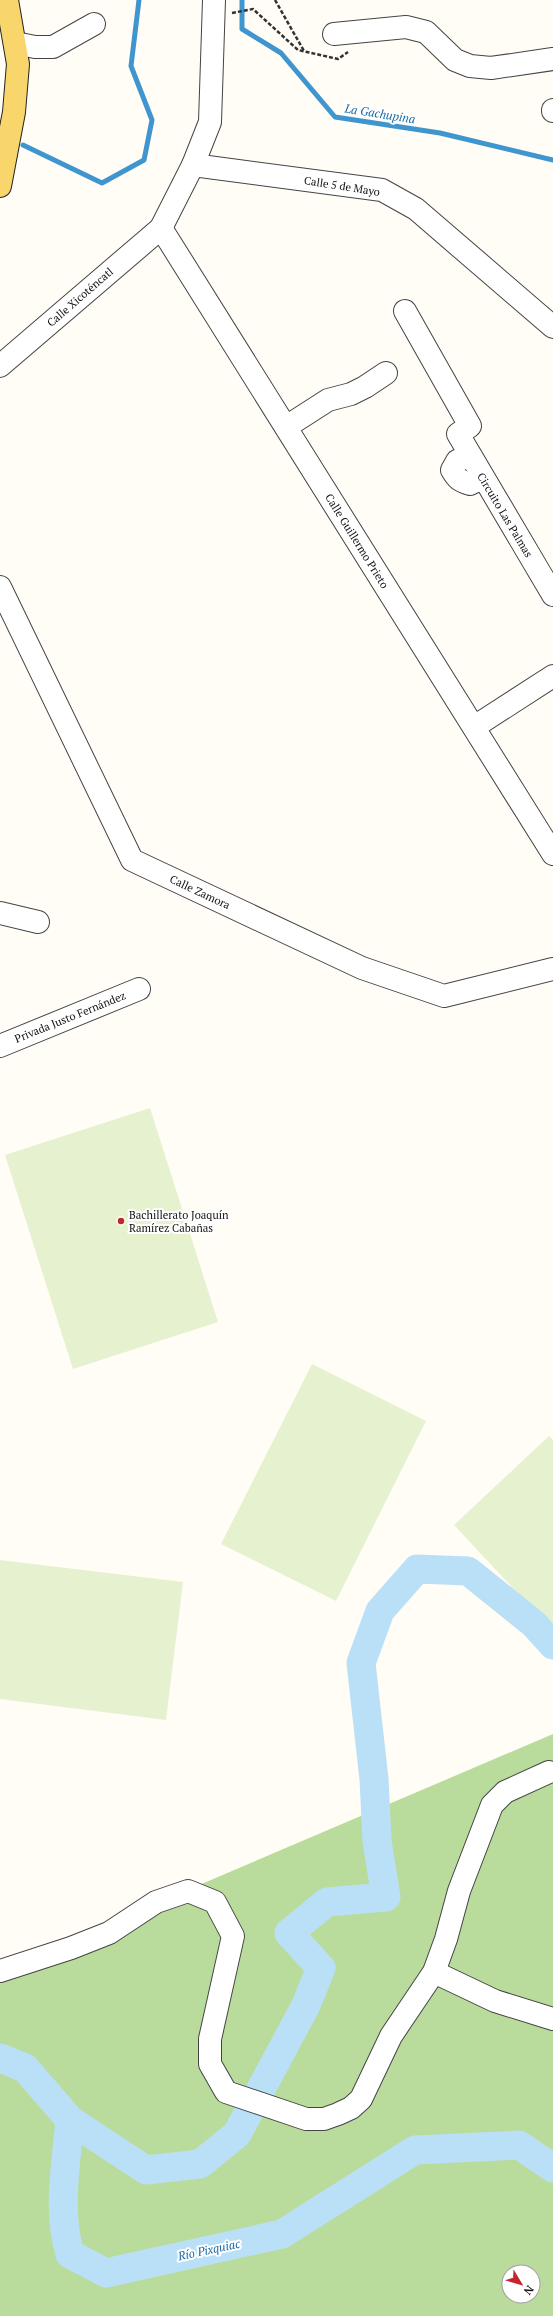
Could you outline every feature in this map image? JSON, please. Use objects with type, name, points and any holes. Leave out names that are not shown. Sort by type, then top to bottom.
[{"type":"main road","points":[[1,184],[14,112],[18,64],[7,0]]},
{"type":"street","points":[[161,228],[192,165],[210,122],[211,54],[218,13]]},
{"type":"street","points":[[15,43],[35,47],[53,47],[94,24]]},
{"type":"street","points":[[334,34],[406,26],[426,32],[455,60],[470,66],[492,68],[553,59]]},
{"type":"street","name":"Calle 5 de Mayo","points":[[192,165],[382,190],[416,209],[548,323]]},
{"type":"street","name":"Calle Xicoténcatl","points":[[0,366],[161,228]]},
{"type":"street","name":"Calle Guillermo Prieto","points":[[161,228],[553,854]]},
{"type":"street","name":"Circuito Las Palmas","points":[[404,311],[470,426],[458,434],[482,478],[553,595]]},
{"type":"street","points":[[286,428],[328,400],[351,394],[366,387],[386,373]]},
{"type":"street","name":"Calle Zamora","points":[[0,587],[132,860],[362,968],[444,996],[553,969]]},
{"type":"street","points":[[474,727],[553,676]]},
{"type":"street","points":[[0,913],[38,922]]},
{"type":"street","name":"Privada Justo Fernández","points":[[0,1046],[139,989]]},
{"type":"street","points":[[0,1971],[71,1948],[109,1933],[156,1902],[188,1891],[215,1902],[232,1936],[210,2039],[210,2064],[226,2092],[306,2119],[324,2119],[352,2108],[365,2092],[391,2036],[434,1972],[446,1938],[459,1891],[492,1805],[505,1792],[549,1772]]},
{"type":"street","points":[[434,1972],[495,2001],[550,2016]]},
{"type":"path","points":[[275,0],[304,51]]},
{"type":"path","points":[[218,13],[253,9]]},
{"type":"green space","points":[[150,1108],[218,1322],[73,1369],[5,1155]]},
{"type":"green space","points":[[312,1364],[426,1421],[336,1601],[221,1544]]},
{"type":"green space","points":[[549,1436],[553,1440],[553,1631],[454,1525]]},
{"type":"green space","points":[[0,1560],[183,1582],[166,1720],[0,1699]]},
{"type":"green space","points":[[553,1734],[553,2316],[0,2316],[0,1970]]},
{"type":"waterway","name":"La Gachupina","points":[[23,145],[102,183],[144,160],[152,120],[131,66],[139,0]]},
{"type":"waterway","name":"La Gachupina","points":[[242,0],[242,29],[281,53],[335,117],[440,133],[553,160]]},
{"type":"waterway","points":[[70,2120],[146,2170],[200,2164],[237,2134],[306,2005],[321,1968],[289,1933],[327,1902],[386,1897],[377,1841],[374,1779],[361,1663],[380,1611],[417,1569],[468,1571],[534,1624],[553,1645]]},
{"type":"waterway","name":"Río Pixquiac","points":[[0,2058],[25,2068],[70,2120],[63,2204],[66,2238],[70,2254],[106,2273],[282,2234],[415,2150],[519,2145],[553,2168]]},
{"type":"place","name":"Bachillerato Joaquín Ramírez Cabañas","points":[[121,1221]]}]
